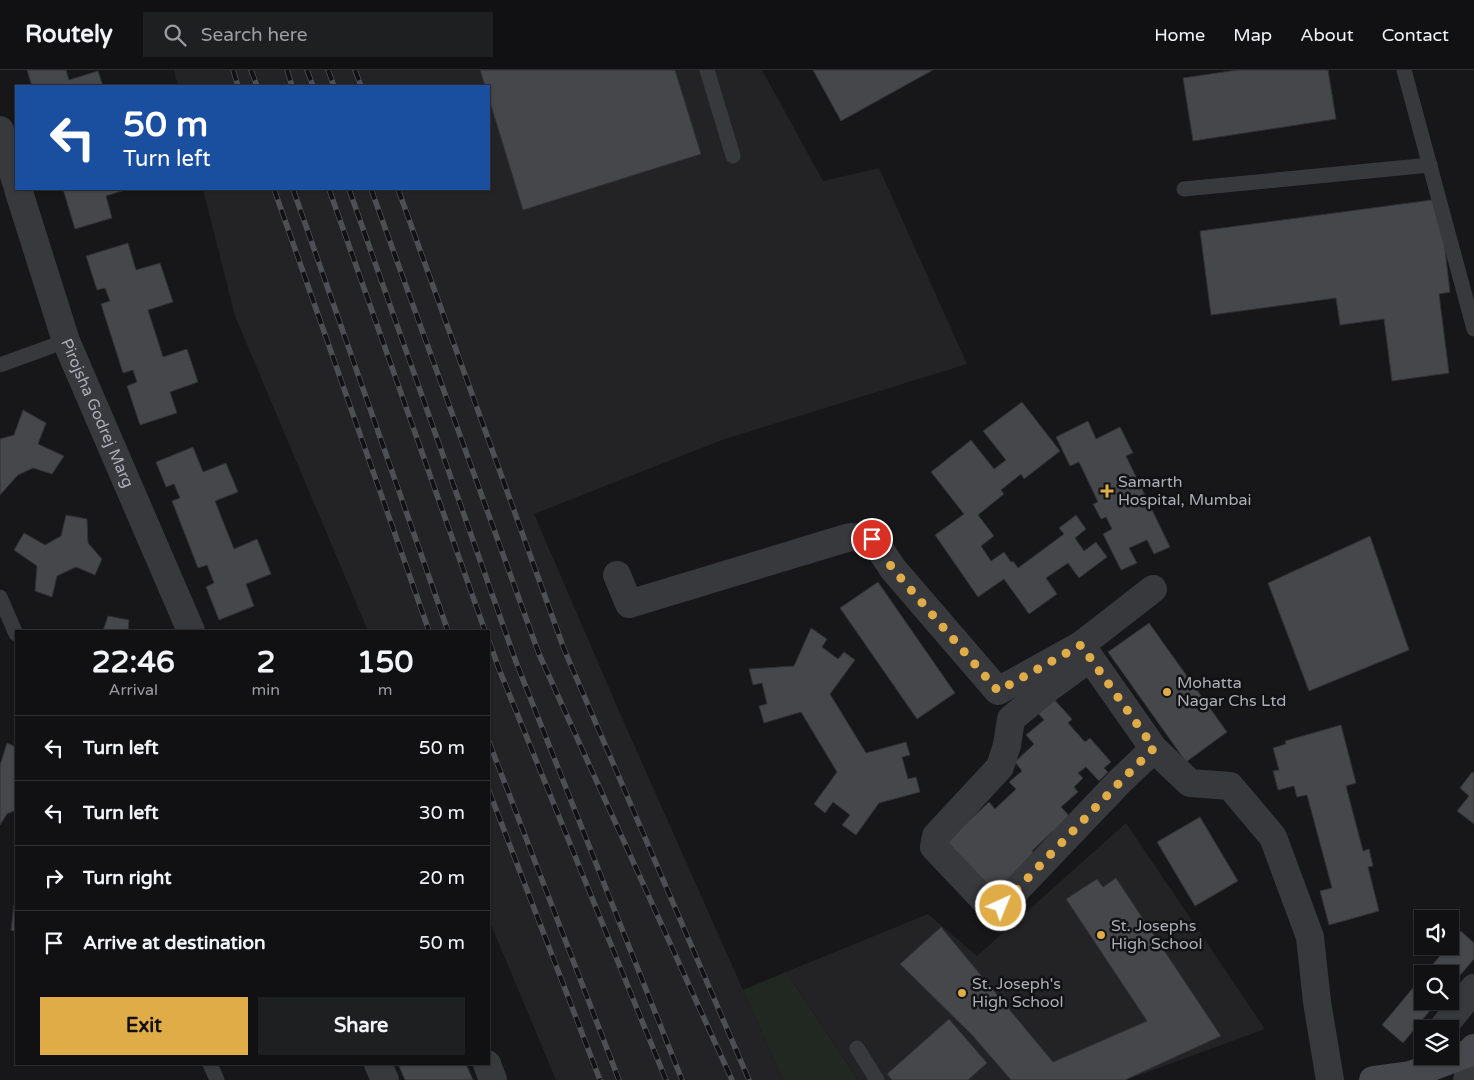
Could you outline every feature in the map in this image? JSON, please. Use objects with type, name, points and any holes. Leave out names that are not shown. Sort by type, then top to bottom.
[{"type":"street","points":[[0,130],[15,179]]},
{"type":"street","name":"Pirojsha Godrej Marg","points":[[18,190],[66,341],[192,630]]},
{"type":"street","points":[[617,575],[629,604],[850,537],[872,539],[893,569],[998,691],[1085,652]]},
{"type":"street","points":[[1153,589],[1046,690],[1011,719],[1007,745],[1000,767],[936,836],[934,847],[985,901],[1001,906],[1154,748]]},
{"type":"street","points":[[1085,652],[1154,748],[1190,783],[1230,786],[1273,837],[1310,938],[1316,1002],[1330,1080]]},
{"type":"street","points":[[1449,1020],[1474,988]]},
{"type":"street","points":[[1373,1080],[1410,1075],[1469,1053],[1474,1048]]},
{"type":"street","points":[[378,1065],[385,1080]]},
{"type":"street","points":[[487,1065],[493,1080]]},
{"type":"street","points":[[1432,1080],[1436,1065]]},
{"type":"street","points":[[1467,1080],[1474,1075]]},
{"type":"lane","points":[[707,70],[733,156]]},
{"type":"lane","points":[[1404,70],[1430,165],[1469,292],[1474,329]]},
{"type":"lane","points":[[1184,189],[1430,165]]},
{"type":"lane","points":[[0,365],[66,341]]},
{"type":"lane","points":[[0,597],[15,632]]},
{"type":"lane","points":[[857,1048],[877,1080]]},
{"type":"lane","points":[[210,1065],[217,1080]]},
{"type":"shaded area","points":[[174,70],[762,70],[823,181],[879,168],[967,364],[722,440],[534,514],[619,711],[783,1080],[556,1080],[490,922],[490,630],[368,630],[235,316],[203,190],[490,190],[490,85],[178,85]]},
{"type":"shaded area","name":"St. Josephs High School","points":[[1126,823],[1265,1029],[1126,1080],[858,1080],[786,972],[928,914],[977,956]]},
{"type":"shaded area","points":[[786,972],[858,1080],[783,1080],[743,990]]},
{"type":"building","points":[[27,70],[66,70],[69,80],[98,71],[103,85],[32,85]]},
{"type":"building","points":[[480,70],[675,70],[701,154],[523,210],[490,102],[490,85],[485,85]]},
{"type":"building","points":[[813,70],[933,70],[841,121]]},
{"type":"building","points":[[1237,70],[1328,70],[1336,119],[1193,141],[1183,78]]},
{"type":"building","points":[[63,190],[125,190],[106,196],[112,218],[75,229]]},
{"type":"building","points":[[1439,199],[1450,292],[1439,294],[1449,373],[1392,381],[1384,319],[1340,325],[1336,298],[1211,315],[1200,231]]},
{"type":"building","points":[[128,243],[136,270],[160,263],[173,302],[148,310],[163,357],[187,349],[198,382],[170,392],[177,413],[140,425],[127,386],[137,382],[133,370],[123,373],[101,304],[110,301],[105,288],[97,290],[86,256]]},
{"type":"building","points":[[1022,402],[1060,451],[1024,479],[1021,474],[1001,490],[1004,494],[978,515],[994,536],[981,546],[991,561],[1004,552],[1018,568],[1064,534],[1059,528],[1076,515],[1086,529],[1075,538],[1084,551],[1096,542],[1107,557],[1079,578],[1068,563],[1046,578],[1057,594],[1029,614],[1004,579],[978,597],[935,535],[964,514],[931,472],[971,440],[994,469],[1006,460],[983,431]]},
{"type":"building","points":[[23,410],[46,423],[38,444],[64,456],[52,474],[33,468],[18,475],[0,495],[0,439],[14,435]]},
{"type":"building","points":[[1088,421],[1096,439],[1120,427],[1133,453],[1126,456],[1170,547],[1154,554],[1147,540],[1129,548],[1137,563],[1121,570],[1103,534],[1112,529],[1106,517],[1101,519],[1093,504],[1098,502],[1079,462],[1070,466],[1056,437]]},
{"type":"building","points":[[193,447],[203,472],[226,463],[238,492],[215,501],[234,549],[257,539],[271,574],[246,584],[254,606],[219,620],[206,587],[214,583],[207,565],[198,568],[172,501],[180,498],[174,484],[166,487],[156,462]]},
{"type":"building","points":[[66,515],[87,519],[88,543],[102,559],[95,575],[76,567],[57,576],[52,597],[35,591],[37,566],[14,550],[24,533],[45,545],[61,536]]},
{"type":"building","points":[[1370,536],[1409,650],[1309,691],[1268,583]]},
{"type":"building","points":[[878,582],[955,693],[917,719],[840,608]]},
{"type":"building","points":[[108,616],[129,620],[128,630],[103,630]]},
{"type":"building","name":"Mohatta Nagar Chs Ltd","points":[[1149,623],[1227,732],[1186,762],[1108,652]]},
{"type":"building","points":[[811,628],[827,639],[822,647],[838,659],[844,652],[855,660],[830,694],[866,753],[906,742],[910,755],[902,757],[908,779],[916,777],[920,792],[879,803],[856,835],[842,825],[850,815],[833,802],[825,813],[814,804],[837,772],[801,712],[764,723],[759,706],[767,704],[762,683],[753,685],[749,669],[794,666]]},
{"type":"building","points":[[1052,697],[1072,719],[1068,723],[1085,742],[1090,738],[1111,762],[1104,768],[1108,772],[1099,781],[1086,767],[1078,773],[1083,778],[1074,787],[1078,792],[1061,807],[1074,821],[1058,836],[1053,831],[1032,851],[1037,856],[993,896],[944,844],[989,802],[995,809],[1016,789],[1009,782],[1022,771],[1015,762],[1034,744],[1026,735],[1044,720],[1036,711]]},
{"type":"building","points":[[1341,725],[1356,783],[1346,786],[1363,851],[1369,849],[1373,866],[1368,867],[1379,911],[1329,925],[1320,891],[1332,888],[1307,795],[1297,797],[1294,786],[1278,790],[1273,771],[1279,770],[1273,748],[1286,744],[1285,741]]},
{"type":"building","points":[[7,743],[15,747],[15,810],[7,814],[0,825],[0,765]]},
{"type":"building","points":[[1472,772],[1474,773],[1474,824],[1457,811],[1469,796],[1460,788]]},
{"type":"building","points":[[1200,817],[1238,881],[1195,906],[1157,842]]},
{"type":"building","name":"St. Joseph's High School","points":[[1116,878],[1221,1036],[1125,1080],[1011,1080],[972,1035],[900,964],[941,927],[1053,1062],[1147,1021],[1066,899],[1097,879],[1103,887]]},
{"type":"building","points":[[14,905],[15,932],[11,930]]},
{"type":"building","points":[[1461,931],[1474,943],[1474,959],[1459,976],[1459,965],[1432,965],[1441,955],[1459,955],[1459,933]]},
{"type":"building","points":[[1414,987],[1414,1010],[1430,1010],[1422,1020],[1414,1020],[1414,1030],[1403,1043],[1382,1025]]},
{"type":"building","points":[[949,1019],[987,1063],[968,1080],[892,1080],[887,1074]]},
{"type":"building","points":[[398,1065],[466,1065],[473,1080],[405,1080]]},
{"type":"railway","points":[[233,70],[238,85]]},
{"type":"railway","points":[[251,70],[257,85]]},
{"type":"railway","points":[[287,70],[292,85]]},
{"type":"railway","points":[[307,70],[313,85]]},
{"type":"railway","points":[[328,70],[334,85]]},
{"type":"railway","points":[[355,70],[361,85]]},
{"type":"railway","points":[[274,190],[429,630]]},
{"type":"railway","points":[[293,190],[448,630]]},
{"type":"railway","points":[[329,190],[485,630]]},
{"type":"railway","points":[[349,190],[516,662],[682,1080]]},
{"type":"railway","points":[[371,190],[539,654],[732,1080]]},
{"type":"railway","points":[[398,190],[564,649],[749,1080]]},
{"type":"railway","points":[[490,644],[666,1080]]},
{"type":"railway","points":[[490,745],[619,1080]]},
{"type":"railway","points":[[490,794],[600,1080]]},
{"type":"place","name":"Samarth Hospital, Mumbai","points":[[1107,491]]},
{"type":"place","name":"Mohatta Nagar Chs Ltd","points":[[1167,692]]},
{"type":"place","name":"St. Josephs High School","points":[[1101,935]]},
{"type":"place","name":"St. Joseph's High School","points":[[962,993]]},
{"type":"route","points":[[872,539],[893,569],[998,691],[1081,645],[1154,748],[1001,906]]}]
